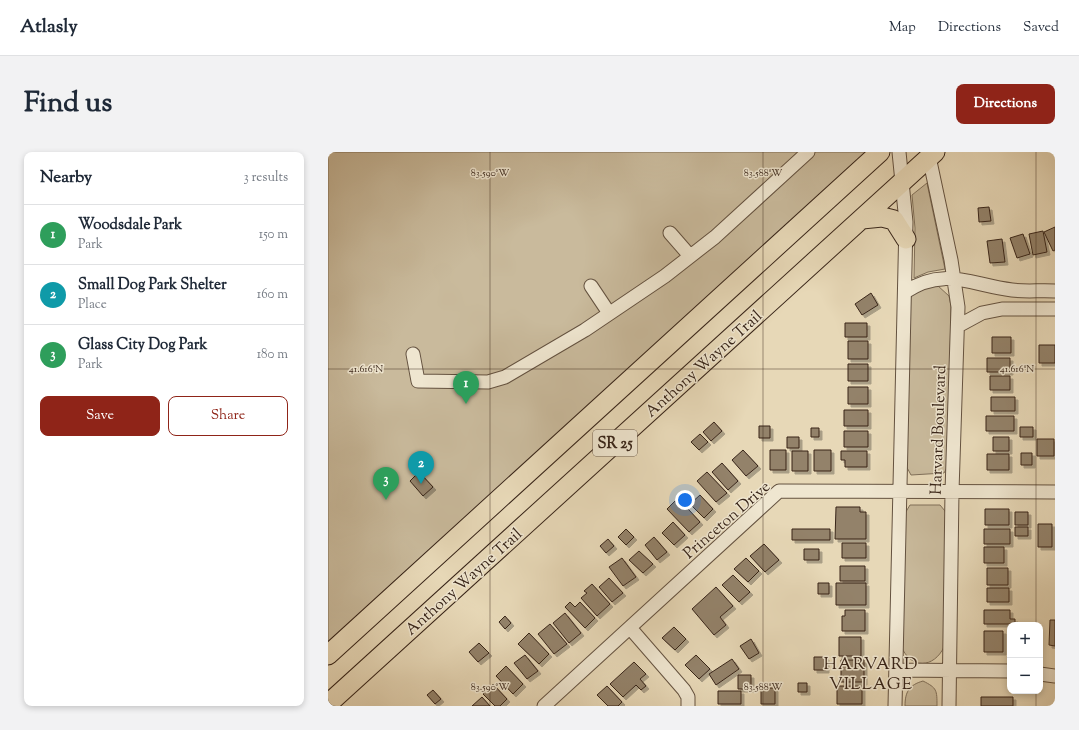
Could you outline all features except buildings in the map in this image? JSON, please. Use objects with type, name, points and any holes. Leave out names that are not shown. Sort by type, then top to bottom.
[{"type":"highway","name":"SR 25","points":[[328,655],[880,152]]},
{"type":"highway","name":"Anthony Wayne Trail","points":[[328,704],[862,219],[902,182],[928,153]]},
{"type":"highway","points":[[862,219],[882,217],[894,220],[906,239]]},
{"type":"street","points":[[413,354],[418,381],[488,382],[504,377],[585,330],[665,276],[715,237],[808,152]]},
{"type":"street","points":[[895,706],[906,239],[899,152]]},
{"type":"street","name":"Harvard Boulevard","points":[[928,153],[954,278],[958,307],[952,491],[949,706]]},
{"type":"street","points":[[670,233],[690,256]]},
{"type":"street","points":[[905,292],[919,283],[954,278],[989,287],[1014,291],[1055,287]]},
{"type":"street","points":[[590,286],[609,313]]},
{"type":"street","points":[[1033,290],[1055,291]]},
{"type":"street","points":[[1027,308],[1033,290]]},
{"type":"street","points":[[958,326],[982,313],[1002,309],[1055,309]]},
{"type":"street","name":"Princeton Drive","points":[[544,706],[630,629],[724,540],[779,491],[1055,492]]},
{"type":"street","points":[[630,629],[684,690],[688,697],[688,706]]},
{"type":"street","points":[[896,670],[1007,671]]},
{"type":"street","points":[[1043,674],[1055,676]]},
{"type":"shaded area","points":[[328,152],[880,152],[328,655]]},
{"type":"shaded area","points":[[927,183],[945,269],[928,272],[914,278],[915,228],[912,195]]},
{"type":"shaded area","points":[[937,285],[949,296],[951,306],[948,466],[944,473],[911,475],[904,462],[909,300],[916,290]]},
{"type":"shaded area","points":[[910,505],[940,505],[945,511],[947,519],[944,647],[940,654],[934,659],[929,662],[922,663],[911,659],[905,654],[901,646],[904,515]]},
{"type":"shaded area","points":[[923,681],[934,688],[937,696],[937,706],[905,706],[907,693],[911,687]]},
{"type":"place","name":"Woodsdale Park","points":[[466,404]]},
{"type":"place","name":"Small Dog Park Shelter","points":[[421,484]]},
{"type":"place","name":"Glass City Dog Park","points":[[386,500]]},
{"type":"district","name":"HARVARD VILLAGE","points":[[871,673]]}]
